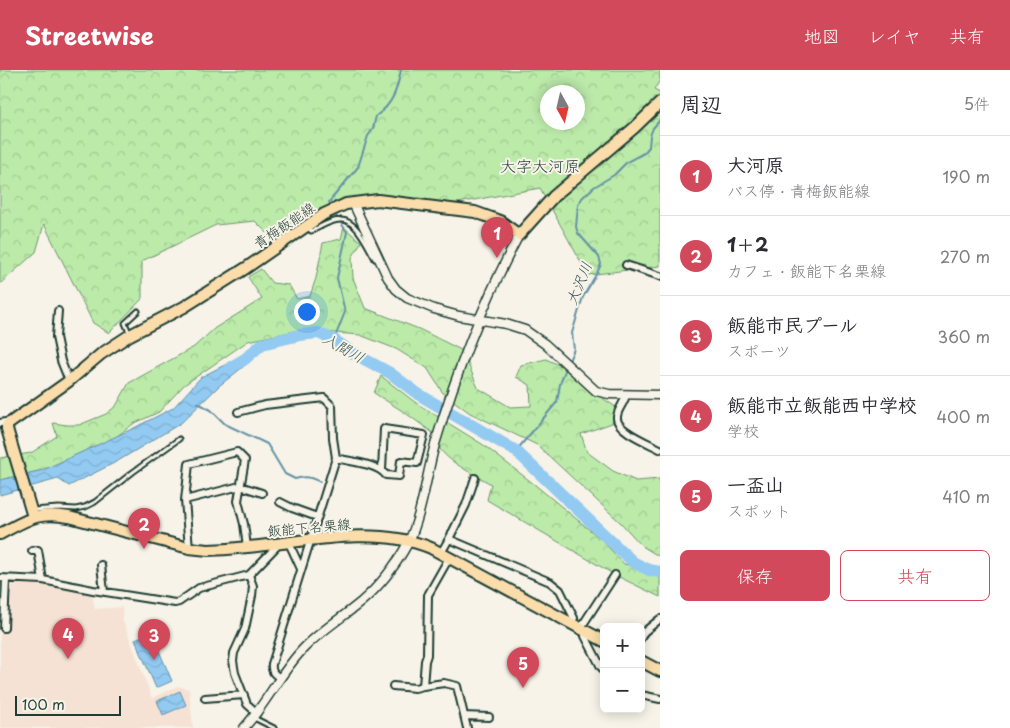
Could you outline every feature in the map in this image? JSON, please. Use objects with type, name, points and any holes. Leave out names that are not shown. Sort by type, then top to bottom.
[{"type":"main road","points":[[519,235],[554,196],[634,128],[660,103]]},
{"type":"main road","name":"青梅飯能線","points":[[12,420],[69,381],[101,354],[130,335],[192,302],[246,268],[306,225],[342,206],[378,200],[475,212],[500,222],[519,235]]},
{"type":"main road","points":[[12,420],[6,429],[31,511]]},
{"type":"main road","name":"飯能下名栗線","points":[[0,534],[31,511],[56,515],[189,548],[222,550],[370,536],[409,541],[419,543],[445,556],[600,639]]},
{"type":"main road","points":[[645,663],[660,671]]},
{"type":"street","points":[[353,203],[392,283],[407,298],[434,309],[478,320],[506,324],[525,330],[555,352],[596,391],[609,394],[660,395]]},
{"type":"street","points":[[244,728],[306,646],[360,603],[378,586],[396,563],[409,541],[416,521],[435,444],[463,359],[478,320],[519,235]]},
{"type":"street","points":[[626,265],[660,276]]},
{"type":"street","points":[[58,311],[56,337],[61,361],[69,381]]},
{"type":"street","points":[[626,395],[616,419],[619,425],[633,435],[660,449]]},
{"type":"street","points":[[238,412],[265,404],[324,398],[332,406],[336,458],[272,664],[271,669],[273,673],[280,678]]},
{"type":"street","points":[[0,422],[12,420]]},
{"type":"street","points":[[336,458],[382,470],[386,475],[399,476],[402,461],[417,463],[424,435],[384,429],[382,470]]},
{"type":"street","points":[[189,548],[185,500],[189,464],[236,452],[245,460],[238,501],[247,547]]},
{"type":"street","points":[[423,686],[427,655],[428,594],[445,556],[449,538],[466,505],[475,478]]},
{"type":"street","points":[[185,500],[240,486],[262,493]]},
{"type":"street","points":[[280,502],[317,516]]},
{"type":"street","points":[[449,538],[550,582],[560,590],[602,668]]},
{"type":"street","points":[[4,628],[3,578],[43,580],[175,603],[199,588],[249,575],[284,543],[301,569]]},
{"type":"street","points":[[32,550],[38,550],[43,580]]},
{"type":"street","points":[[101,565],[104,592]]},
{"type":"street","points":[[249,575],[253,586],[252,596],[244,629],[233,657],[244,695],[255,715]]},
{"type":"street","points":[[580,628],[615,575]]},
{"type":"street","points":[[645,631],[660,620]]},
{"type":"street","points":[[393,686],[415,688],[444,683],[457,686],[467,728]]},
{"type":"street","points":[[205,698],[244,695]]},
{"type":"street","points":[[645,696],[660,699]]},
{"type":"street","points":[[464,716],[489,716]]},
{"type":"lane","points":[[306,225],[311,231],[337,220],[344,220],[356,228],[375,259],[378,257]]},
{"type":"lane","points":[[130,335],[125,323],[138,311]]},
{"type":"lane","points":[[31,511],[85,507],[95,502],[179,439]]},
{"type":"lane","points":[[255,715],[274,728]]},
{"type":"shaded area","points":[[9,582],[46,585],[92,594],[95,609],[122,607],[123,621],[152,698],[178,686],[189,689],[193,728],[0,728],[0,631],[7,631]]},
{"type":"green space","points":[[0,70],[660,70],[660,80],[654,90],[660,93],[660,266],[588,275],[540,188],[441,206],[376,195],[335,201],[274,240],[255,221],[216,225],[142,261],[142,299],[109,333],[93,323],[44,224],[36,252],[0,284]]},
{"type":"green space","points":[[344,227],[361,242],[352,258],[353,278],[365,308],[419,329],[463,351],[478,388],[510,407],[531,406],[530,385],[516,377],[521,365],[546,359],[561,366],[593,392],[616,407],[612,423],[581,434],[587,452],[613,471],[636,481],[660,479],[660,557],[642,546],[621,523],[537,445],[470,413],[443,393],[427,368],[396,349],[360,335],[299,330],[248,341],[184,385],[159,412],[133,424],[116,437],[43,470],[0,480],[0,458],[31,453],[57,436],[53,423],[79,425],[106,414],[116,406],[129,383],[194,347],[215,328],[262,299],[248,277],[261,269],[272,283],[289,285],[297,299],[310,296],[316,278],[323,243],[341,239]]},
{"type":"green space","points":[[381,376],[416,403],[482,444],[534,484],[602,540],[624,564],[660,572],[660,597],[615,575],[487,500],[491,484],[456,464],[441,450],[433,433],[374,393]]},
{"type":"water","points":[[242,356],[248,363],[219,386],[181,423],[118,461],[69,486],[58,479],[0,495],[0,480],[43,470],[173,408],[201,377]]},
{"type":"water","points":[[151,632],[172,681],[156,688],[135,639]]},
{"type":"water","points":[[180,691],[186,705],[163,715],[157,701]]},
{"type":"waterway","points":[[332,207],[329,202],[358,167],[376,116],[387,107],[393,96],[401,70]]},
{"type":"waterway","name":"大沢川","points":[[568,363],[574,349],[572,333],[583,297],[601,264],[599,257],[578,233],[576,227],[578,205],[582,198],[594,187],[614,175],[627,162],[644,153],[649,147],[653,128],[660,120]]},
{"type":"waterway","points":[[334,340],[345,312],[337,278],[347,232],[335,214]]},
{"type":"waterway","name":"入間川","points":[[231,367],[245,359],[262,344],[300,335],[318,333],[334,340],[353,353],[390,373],[418,394],[516,451],[633,562],[649,570],[660,572]]},
{"type":"waterway","name":"大沢川","points":[[516,451],[557,402],[560,384],[566,368]]},
{"type":"waterway","points":[[198,403],[211,410],[225,424],[267,444],[285,474],[295,479],[308,478],[320,482]]},
{"type":"place","name":"大河原","points":[[497,258]]},
{"type":"place","name":"1＋2","points":[[144,549]]},
{"type":"place","name":"飯能市立飯能西中学校","points":[[68,659]]},
{"type":"place","name":"飯能市民プール","points":[[154,660]]},
{"type":"place","name":"一盃山","points":[[523,688]]},
{"type":"district","name":"大字大河原","points":[[540,165]]}]
